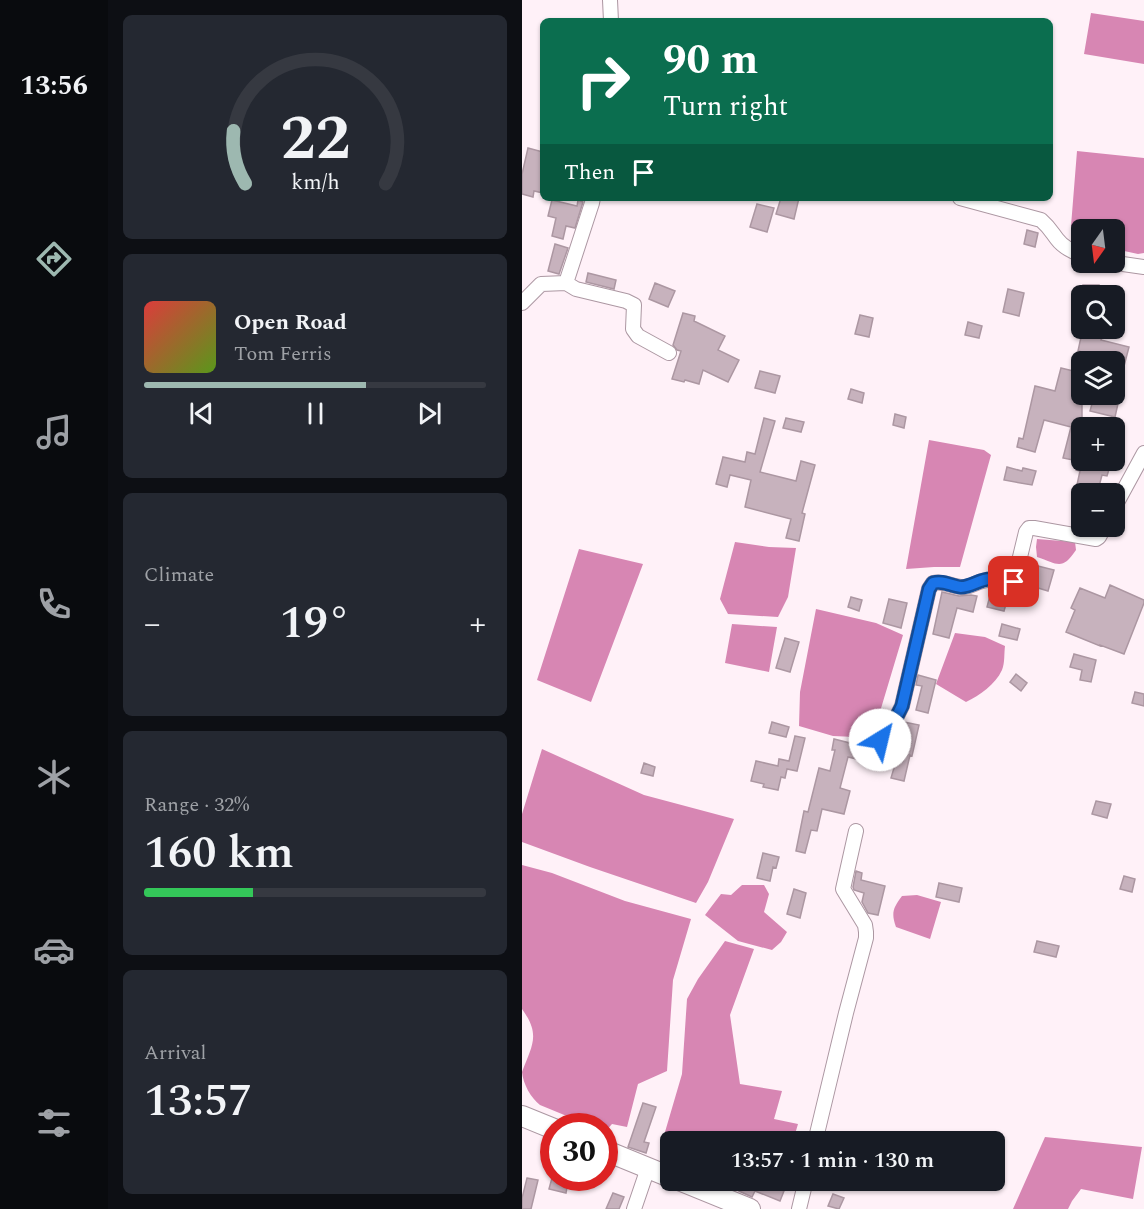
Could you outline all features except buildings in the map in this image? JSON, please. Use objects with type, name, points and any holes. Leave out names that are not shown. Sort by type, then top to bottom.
[{"type":"main road","points":[[522,1116],[540,1123]]},
{"type":"main road","points":[[618,1156],[660,1173]]},
{"type":"main road","points":[[706,1191],[750,1209]]},
{"type":"street","points":[[610,0],[611,18]]},
{"type":"street","points":[[566,283],[592,201]]},
{"type":"street","points":[[971,201],[1041,220],[1050,228],[1057,240],[1071,250]]},
{"type":"street","points":[[1125,264],[1144,267]]},
{"type":"street","points":[[522,303],[541,284],[566,283],[576,289],[626,300],[634,305],[633,329],[638,336],[669,353]]},
{"type":"street","points":[[1125,488],[1144,453]]},
{"type":"street","points":[[880,740],[886,736],[902,706],[929,589],[933,583],[939,581],[965,587],[990,579],[1012,583],[1029,528],[1071,535]]},
{"type":"street","points":[[1085,537],[1096,539],[1099,537]]},
{"type":"street","points":[[818,1131],[866,938],[865,926],[843,889],[856,831]]},
{"type":"street","points":[[634,1209],[648,1168]]},
{"type":"street","points":[[799,1209],[803,1191]]},
{"type":"shaded area","points":[[1091,13],[1144,21],[1144,64],[1084,54]]},
{"type":"shaded area","points":[[1077,151],[1144,158],[1144,253],[1125,251],[1125,219],[1072,219]]},
{"type":"shaded area","points":[[929,440],[984,450],[991,455],[960,567],[906,569]]},
{"type":"shaded area","points":[[1037,539],[1075,542],[1076,550],[1067,561],[1055,563],[1037,557]]},
{"type":"shaded area","points":[[735,542],[796,548],[788,597],[778,617],[728,614],[720,599]]},
{"type":"shaded area","points":[[579,549],[643,564],[591,702],[537,680]]},
{"type":"shaded area","points":[[816,609],[876,623],[903,635],[876,725],[855,737],[833,736],[799,726],[800,692]]},
{"type":"shaded area","points":[[732,624],[777,627],[769,672],[725,663]]},
{"type":"shaded area","points":[[955,633],[985,637],[1005,646],[1004,664],[999,675],[987,689],[966,702],[936,684]]},
{"type":"shaded area","points":[[542,749],[644,795],[734,819],[708,882],[696,903],[522,842],[522,814]]},
{"type":"shaded area","points":[[522,865],[552,873],[625,901],[691,919],[673,980],[667,1071],[638,1084],[627,1127],[618,1125],[618,1113],[559,1113],[540,1105],[534,1099],[526,1086],[522,1072],[533,1040],[533,1033],[522,1009]]},
{"type":"shaded area","points":[[742,885],[764,885],[769,894],[764,912],[787,932],[772,950],[738,941],[705,915],[721,894],[731,895]]},
{"type":"shaded area","points":[[917,895],[941,902],[930,939],[896,927],[894,922],[893,914],[902,896]]},
{"type":"shaded area","points":[[725,941],[754,949],[730,1015],[740,1084],[782,1091],[774,1119],[798,1124],[796,1131],[665,1131],[682,1074],[687,999]]},
{"type":"shaded area","points":[[1045,1137],[1142,1147],[1133,1199],[1081,1189],[1068,1209],[1013,1209]]},
{"type":"route","points":[[880,740],[886,736],[902,706],[929,589],[933,583],[939,581],[965,587],[990,579],[1014,582]]}]
